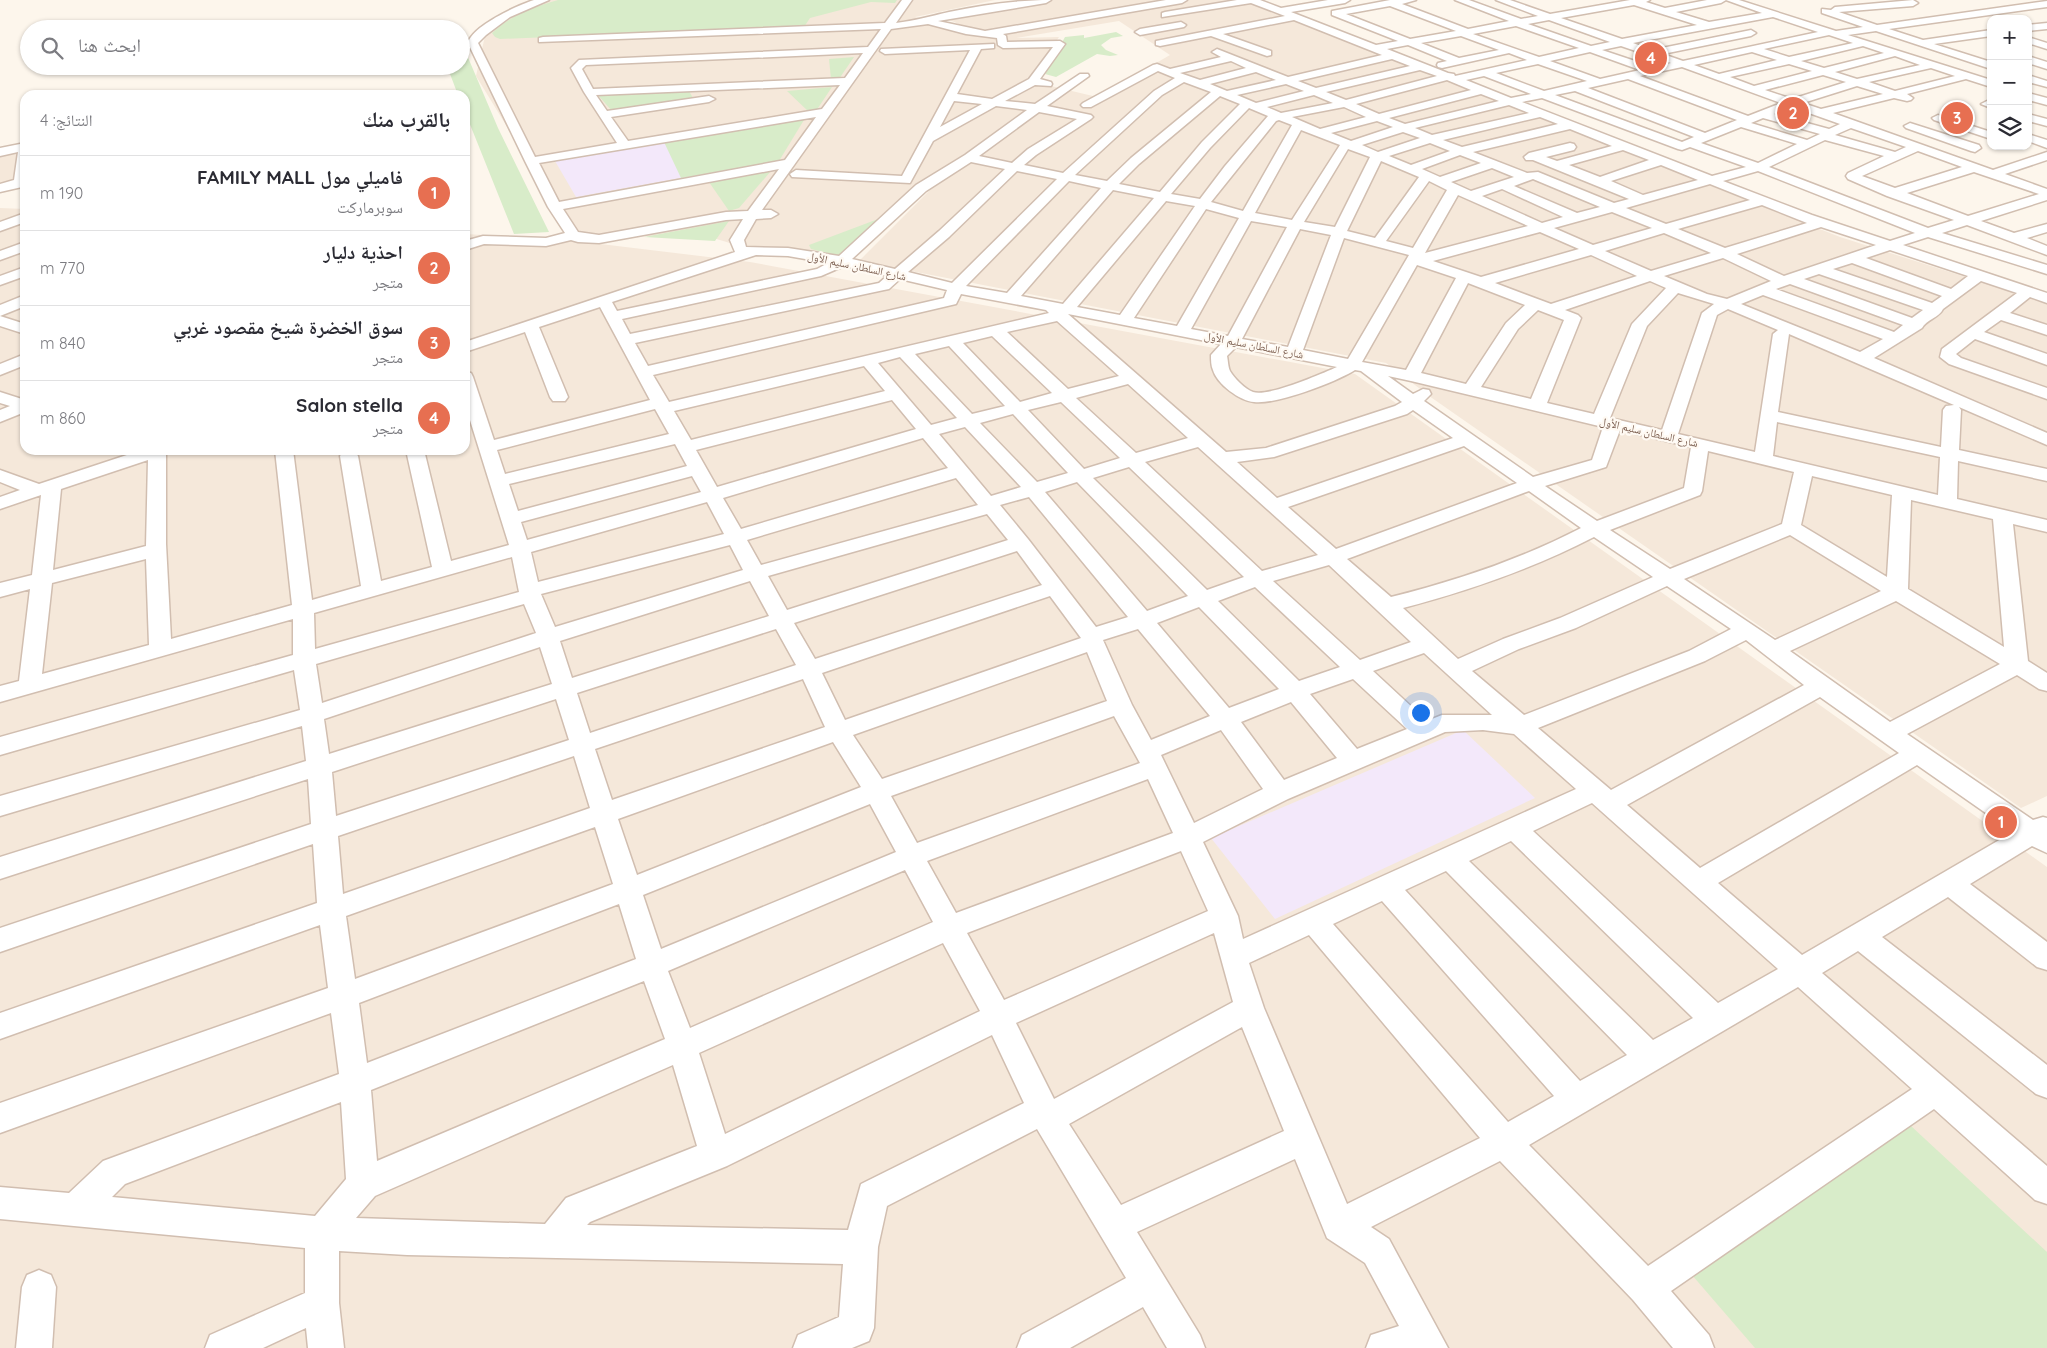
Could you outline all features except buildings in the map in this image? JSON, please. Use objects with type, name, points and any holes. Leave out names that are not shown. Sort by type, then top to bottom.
[{"type":"street","points":[[544,0],[526,4],[505,15],[473,42],[483,66],[531,161],[555,207],[573,235],[578,238],[599,238],[726,216],[753,213],[773,215]]},
{"type":"street","points":[[792,173],[827,112],[866,54],[907,0]]},
{"type":"street","points":[[882,54],[919,0]]},
{"type":"street","points":[[543,40],[901,25],[950,15],[1046,0]]},
{"type":"street","points":[[983,34],[1182,0]]},
{"type":"street","points":[[1140,32],[1188,24],[1163,16],[1255,4],[1276,7],[1345,0]]},
{"type":"street","points":[[1382,0],[1540,61],[1604,78],[1625,80],[1808,144]]},
{"type":"street","points":[[1160,43],[1325,18],[1364,8],[1411,0]]},
{"type":"street","points":[[1460,0],[1591,49],[1674,76]]},
{"type":"street","points":[[1501,0],[1849,124],[1946,156],[2047,194]]},
{"type":"street","points":[[1594,0],[1611,5]]},
{"type":"street","points":[[1351,50],[1408,42],[1645,0]]},
{"type":"street","points":[[1662,15],[1721,0]]},
{"type":"street","points":[[1821,0],[1847,9]]},
{"type":"street","points":[[1993,0],[2047,15]]},
{"type":"street","points":[[1635,2],[1662,15],[1705,20]]},
{"type":"street","points":[[1782,26],[1806,16],[1825,11],[1870,4],[1913,3]]},
{"type":"street","points":[[1094,4],[1124,21]]},
{"type":"street","points":[[1524,8],[1544,4]]},
{"type":"street","points":[[1870,4],[1914,22]]},
{"type":"street","points":[[1625,80],[1654,70],[1833,33],[2047,4]]},
{"type":"street","points":[[1731,5],[1749,6],[1777,15]]},
{"type":"street","points":[[1276,7],[1299,22]]},
{"type":"street","points":[[1364,8],[1383,15]]},
{"type":"street","points":[[1825,11],[1987,65]]},
{"type":"street","points":[[1938,11],[1987,27]]},
{"type":"street","points":[[1124,321],[1203,204],[1229,169],[1272,118],[1540,61],[1705,20],[1777,15],[1806,16],[1833,33],[1987,83]]},
{"type":"street","points":[[1325,18],[1408,42],[1458,61]]},
{"type":"street","points":[[1325,18],[1374,47],[1757,199],[1821,215],[1889,247],[2047,298]]},
{"type":"street","points":[[1474,20],[1508,34]]},
{"type":"street","points":[[928,21],[948,27],[1001,36],[1003,45]]},
{"type":"street","points":[[948,27],[977,23]]},
{"type":"street","points":[[2032,28],[2047,26]]},
{"type":"street","points":[[1169,72],[1268,53],[1196,27]]},
{"type":"street","points":[[1592,32],[1612,28]]},
{"type":"street","points":[[1419,30],[1531,72]]},
{"type":"street","points":[[1650,53],[1764,30]]},
{"type":"street","points":[[1882,48],[1987,34]]},
{"type":"street","points":[[1258,40],[1213,50],[1494,165],[1614,206],[1787,280],[1916,325]]},
{"type":"street","points":[[2032,41],[2046,45]]},
{"type":"street","points":[[1718,77],[1865,43]]},
{"type":"street","points":[[624,145],[589,92],[580,65],[882,54],[1003,45],[1060,44],[1033,81],[929,138]]},
{"type":"street","points":[[2032,47],[2046,45]]},
{"type":"street","points":[[555,207],[792,173],[906,180],[977,47]]},
{"type":"street","points":[[488,447],[662,405],[904,352],[996,330],[1059,311],[1206,145],[1252,104],[1523,48]]},
{"type":"street","points":[[1545,48],[1581,61]]},
{"type":"street","points":[[1752,49],[1901,97]]},
{"type":"street","points":[[1754,90],[1897,53]]},
{"type":"street","points":[[1600,181],[1657,159],[1686,144],[1791,103],[1857,82],[1930,64],[1987,54]]},
{"type":"street","points":[[1010,299],[1110,186],[1164,136],[1224,93],[1394,55]]},
{"type":"street","points":[[2031,60],[2047,66]]},
{"type":"street","points":[[1199,84],[1260,69],[1283,66]]},
{"type":"street","points":[[626,340],[884,286],[899,275],[1014,167],[1040,147],[1102,108],[1087,104],[1157,67],[1282,116],[1455,188],[1650,276],[1673,289]]},
{"type":"street","points":[[1486,73],[1686,144],[1759,167],[1928,233],[1985,249],[2047,270]]},
{"type":"street","points":[[1084,76],[969,158],[921,188],[842,261],[821,272],[609,308],[734,537],[809,669],[839,732],[876,791],[912,856],[998,1017],[1045,1115],[1114,1224],[1187,1348]]},
{"type":"street","points":[[1821,113],[1901,97],[1966,76]]},
{"type":"street","points":[[644,372],[951,301],[955,288],[1065,178],[1148,102],[1183,78]]},
{"type":"street","points":[[1455,188],[1357,365],[1308,386],[1265,397],[1252,398],[1246,396],[1220,371],[1219,355],[1233,341],[1295,225],[1344,147],[1403,128],[1604,78]]},
{"type":"street","points":[[2032,79],[2047,84]]},
{"type":"street","points":[[589,92],[848,81]]},
{"type":"street","points":[[1033,81],[1101,96],[1148,102]]},
{"type":"street","points":[[1556,81],[1705,137]]},
{"type":"street","points":[[604,115],[814,82]]},
{"type":"street","points":[[695,87],[704,100]]},
{"type":"street","points":[[1321,132],[1483,90]]},
{"type":"street","points":[[2032,96],[2047,94]]},
{"type":"street","points":[[952,97],[1037,108],[1080,121],[1164,136]]},
{"type":"street","points":[[2032,98],[2047,104]]},
{"type":"street","points":[[2032,109],[2047,104]]},
{"type":"street","points":[[1754,105],[1766,113],[1827,140],[1896,156]]},
{"type":"street","points":[[531,161],[827,112]]},
{"type":"street","points":[[1294,352],[1339,233],[1377,156],[1430,139],[1542,113]]},
{"type":"street","points":[[1023,118],[1047,123],[1080,121]]},
{"type":"street","points":[[1938,118],[1987,135]]},
{"type":"street","points":[[2032,119],[2047,125]]},
{"type":"street","points":[[1709,122],[1791,152]]},
{"type":"street","points":[[1417,258],[1433,257],[1759,167],[1808,144],[1827,140],[1849,124]]},
{"type":"street","points":[[1182,331],[1296,128],[1304,125]]},
{"type":"street","points":[[1410,169],[1460,151],[1571,125]]},
{"type":"street","points":[[2032,130],[2047,125]]},
{"type":"street","points":[[1910,126],[1975,148]]},
{"type":"street","points":[[1439,182],[1494,165],[1570,147],[1536,133]]},
{"type":"street","points":[[996,138],[1040,147]]},
{"type":"street","points":[[2032,138],[2047,144]]},
{"type":"street","points":[[1946,156],[1987,144]]},
{"type":"street","points":[[1471,195],[1625,146]]},
{"type":"street","points":[[1918,147],[1875,164],[1852,176],[1892,193],[2047,251]]},
{"type":"street","points":[[0,152],[20,148]]},
{"type":"street","points":[[1533,156],[1600,181],[1643,200]]},
{"type":"street","points":[[1993,174],[2047,156]]},
{"type":"street","points":[[969,158],[1203,204],[1247,216],[1339,233],[1378,243],[1573,318],[1537,406]]},
{"type":"street","points":[[1858,159],[1875,164]]},
{"type":"street","points":[[768,239],[750,252],[740,249],[737,240],[753,213],[804,163]]},
{"type":"street","points":[[1892,193],[1976,167]]},
{"type":"street","points":[[1378,243],[1426,176]]},
{"type":"street","points":[[0,188],[20,182]]},
{"type":"street","points":[[1481,282],[1595,251],[1803,183]]},
{"type":"street","points":[[1502,185],[1575,217]]},
{"type":"street","points":[[1668,437],[1710,313],[1723,305],[1762,288],[2047,194]]},
{"type":"street","points":[[1552,309],[1724,253],[1851,202]]},
{"type":"street","points":[[0,211],[20,213]]},
{"type":"street","points":[[0,227],[20,219]]},
{"type":"street","points":[[2013,238],[2047,228]]},
{"type":"street","points":[[1524,231],[1635,281],[1702,297],[1861,358],[2047,440]]},
{"type":"street","points":[[470,244],[483,240],[546,242],[573,235]]},
{"type":"street","points":[[0,256],[20,248]]},
{"type":"street","name":"شارع السلطان سليم الأول","points":[[470,342],[530,325],[609,308],[750,252],[788,252],[842,261],[1059,311],[1182,331],[1411,376],[2047,526]]},
{"type":"street","points":[[1852,258],[1952,294]]},
{"type":"street","points":[[1819,269],[1936,310]]},
{"type":"street","points":[[0,281],[20,273]]},
{"type":"street","points":[[1411,376],[1464,276]]},
{"type":"street","points":[[1861,358],[1916,325],[1936,310],[1952,294],[1979,276]]},
{"type":"street","points":[[1762,288],[1896,338]]},
{"type":"street","points":[[0,1026],[839,732],[1202,598],[1333,557],[1531,484],[1600,463],[1607,422],[1640,324],[1673,289]]},
{"type":"street","points":[[2028,292],[1948,352],[1948,357],[2047,394]]},
{"type":"street","points":[[0,311],[20,302]]},
{"type":"street","points":[[1471,390],[1512,326],[1536,303]]},
{"type":"street","points":[[1723,305],[1781,334],[2047,453]]},
{"type":"street","points":[[1059,311],[1130,378],[1387,605],[1427,644],[2047,1188]]},
{"type":"street","points":[[1998,314],[2047,330]]},
{"type":"street","points":[[0,321],[20,327]]},
{"type":"street","points":[[530,325],[559,397]]},
{"type":"street","points":[[996,330],[1258,579],[1424,732]]},
{"type":"street","points":[[1972,333],[2047,360]]},
{"type":"street","points":[[1763,459],[1781,334]]},
{"type":"street","points":[[952,340],[1014,408],[1295,691],[1354,761]]},
{"type":"street","points":[[904,352],[1033,489],[1226,720],[1279,792]]},
{"type":"street","points":[[868,360],[925,432],[1021,543],[1091,639],[1120,705],[1151,759],[1189,837],[1224,916],[1233,958],[1249,1008],[1339,1226],[1377,1251],[1427,1343],[1384,1348]]},
{"type":"street","points":[[0,370],[20,361]]},
{"type":"street","points":[[1339,1226],[1504,1142],[1949,883],[2042,834],[1918,753],[1822,686],[1747,630],[1670,577],[1595,529],[1412,401],[1357,365]]},
{"type":"street","points":[[0,694],[712,495],[925,432],[1130,378]]},
{"type":"street","points":[[1222,458],[1268,452],[1401,410],[1437,382]]},
{"type":"street","points":[[470,392],[520,549],[530,593],[548,637],[652,965],[682,1046],[716,1155]]},
{"type":"street","points":[[499,481],[895,394]]},
{"type":"street","points":[[0,397],[17,411]]},
{"type":"street","points":[[1946,502],[1952,410]]},
{"type":"street","points":[[1770,415],[2047,475]]},
{"type":"street","points":[[0,806],[311,715],[548,637],[755,573],[989,505],[1033,489],[1201,440]]},
{"type":"street","points":[[1274,505],[1467,440]]},
{"type":"street","points":[[1387,605],[1442,591],[1498,571],[1554,550],[1595,529],[1693,491],[1700,444]]},
{"type":"street","points":[[0,503],[144,455]]},
{"type":"street","points":[[153,455],[160,649]]},
{"type":"street","points":[[285,455],[302,609],[304,658],[319,766],[331,909],[355,1082],[363,1184]]},
{"type":"street","points":[[416,455],[443,570]]},
{"type":"street","points":[[350,456],[372,590]]},
{"type":"street","points":[[511,519],[698,469]]},
{"type":"street","points":[[1791,527],[1804,469]]},
{"type":"street","points":[[0,746],[959,471]]},
{"type":"street","points":[[0,476],[45,488]]},
{"type":"street","points":[[30,685],[42,579],[45,488]]},
{"type":"street","points":[[1897,592],[1902,492]]},
{"type":"street","points":[[2002,516],[2017,665]]},
{"type":"street","points":[[1457,669],[1511,644],[1568,623],[1670,577],[1791,527]]},
{"type":"street","points":[[1791,527],[2047,683]]},
{"type":"street","points":[[0,868],[564,688],[782,621],[1021,543]]},
{"type":"street","points":[[0,590],[156,550]]},
{"type":"street","points":[[0,940],[325,829],[583,746],[1054,588]]},
{"type":"street","points":[[1774,650],[1897,592]]},
{"type":"street","points":[[326,1348],[322,1303],[322,1233],[363,1184],[682,1046],[950,927],[1189,837],[1279,792],[1442,724],[1483,722],[1520,726],[1698,656],[1747,630]]},
{"type":"street","points":[[74,1210],[114,1172],[355,1082],[652,965],[912,856],[1151,759],[1226,720],[1295,691],[1356,671],[1427,644]]},
{"type":"street","points":[[1889,733],[2017,665]]},
{"type":"street","points":[[1233,958],[1514,828],[1602,797],[1822,686]]},
{"type":"street","points":[[0,1118],[343,996],[629,889],[876,791],[1120,705]]},
{"type":"street","points":[[1698,882],[1918,753]]},
{"type":"street","points":[[1514,828],[1715,1020]]},
{"type":"street","points":[[1449,858],[1650,1058]]},
{"type":"street","points":[[1949,883],[2047,958]]},
{"type":"street","points":[[1386,887],[1577,1100]]},
{"type":"street","points":[[554,1240],[578,1210],[716,1155],[998,1017],[1224,916]]},
{"type":"street","points":[[1314,921],[1504,1142],[1644,1288],[1696,1348]]},
{"type":"street","points":[[1860,936],[2047,1084]]},
{"type":"street","points":[[811,1348],[856,1328],[861,1247],[873,1196],[1045,1115],[1249,1008]]},
{"type":"street","points":[[1644,1288],[1935,1091]]},
{"type":"street","points":[[1114,1224],[1304,1139]]},
{"type":"street","points":[[0,1203],[322,1233],[407,1238],[861,1247]]},
{"type":"street","points":[[1035,1348],[1149,1284]]},
{"type":"street","points":[[34,1348],[39,1287]]},
{"type":"street","points":[[223,1348],[322,1303]]},
{"type":"shaded area","points":[[540,0],[995,0],[915,17],[979,33],[943,17],[1046,0],[1241,0],[1314,29],[1339,35],[1494,100],[1840,237],[2047,303],[2047,796],[2021,808],[1432,398],[1386,363],[859,261],[949,171],[834,251],[756,251],[710,237],[573,235],[476,76],[487,27]],"holes":[[[1119,21],[1170,55],[1097,97],[1030,81],[1059,37],[1016,38]]]},
{"type":"shaded area","points":[[664,142],[691,176],[576,197],[555,161]]},
{"type":"shaded area","points":[[17,150],[14,183],[0,185],[0,152]]},
{"type":"shaded area","points":[[0,208],[20,209],[20,455],[470,455],[470,234],[559,239],[750,262],[1355,374],[2047,867],[2047,1348],[0,1348]]},
{"type":"shaded area","points":[[1463,730],[1535,798],[1275,919],[1211,838]]},
{"type":"green space","points":[[558,0],[897,0],[895,3],[871,2],[810,18],[802,30],[743,29],[500,39],[492,33],[507,21],[523,12]]},
{"type":"green space","points":[[1116,32],[1123,36],[1111,38],[1101,45],[1106,50],[1118,55],[1097,54],[1056,77],[1045,74],[1065,37],[1084,35],[1084,38]]},
{"type":"green space","points":[[854,57],[839,79],[831,79],[829,59]]},
{"type":"green space","points":[[470,62],[498,128],[549,232],[514,234],[470,124],[470,90],[456,90],[450,75],[470,75]]},
{"type":"green space","points":[[832,87],[816,111],[809,112],[787,91]]},
{"type":"green space","points":[[689,91],[693,98],[612,111],[597,94]]},
{"type":"green space","points":[[807,115],[779,161],[681,178],[664,142]]},
{"type":"green space","points":[[771,171],[739,208],[729,211],[709,182]]},
{"type":"green space","points":[[886,216],[839,256],[811,249],[809,245]]},
{"type":"green space","points":[[729,221],[715,241],[644,237]]},
{"type":"green space","points":[[1911,1126],[2047,1252],[2047,1348],[1755,1348],[1692,1275]]},
{"type":"place","name":"Salon stella","points":[[1651,58]]},
{"type":"place","name":"احذية دليار","points":[[1793,113]]},
{"type":"place","name":"سوق الخضرة شيخ مقصود غربي","points":[[1957,118]]},
{"type":"place","name":"فاميلي مول FAMILY MALL","points":[[2001,822]]}]
